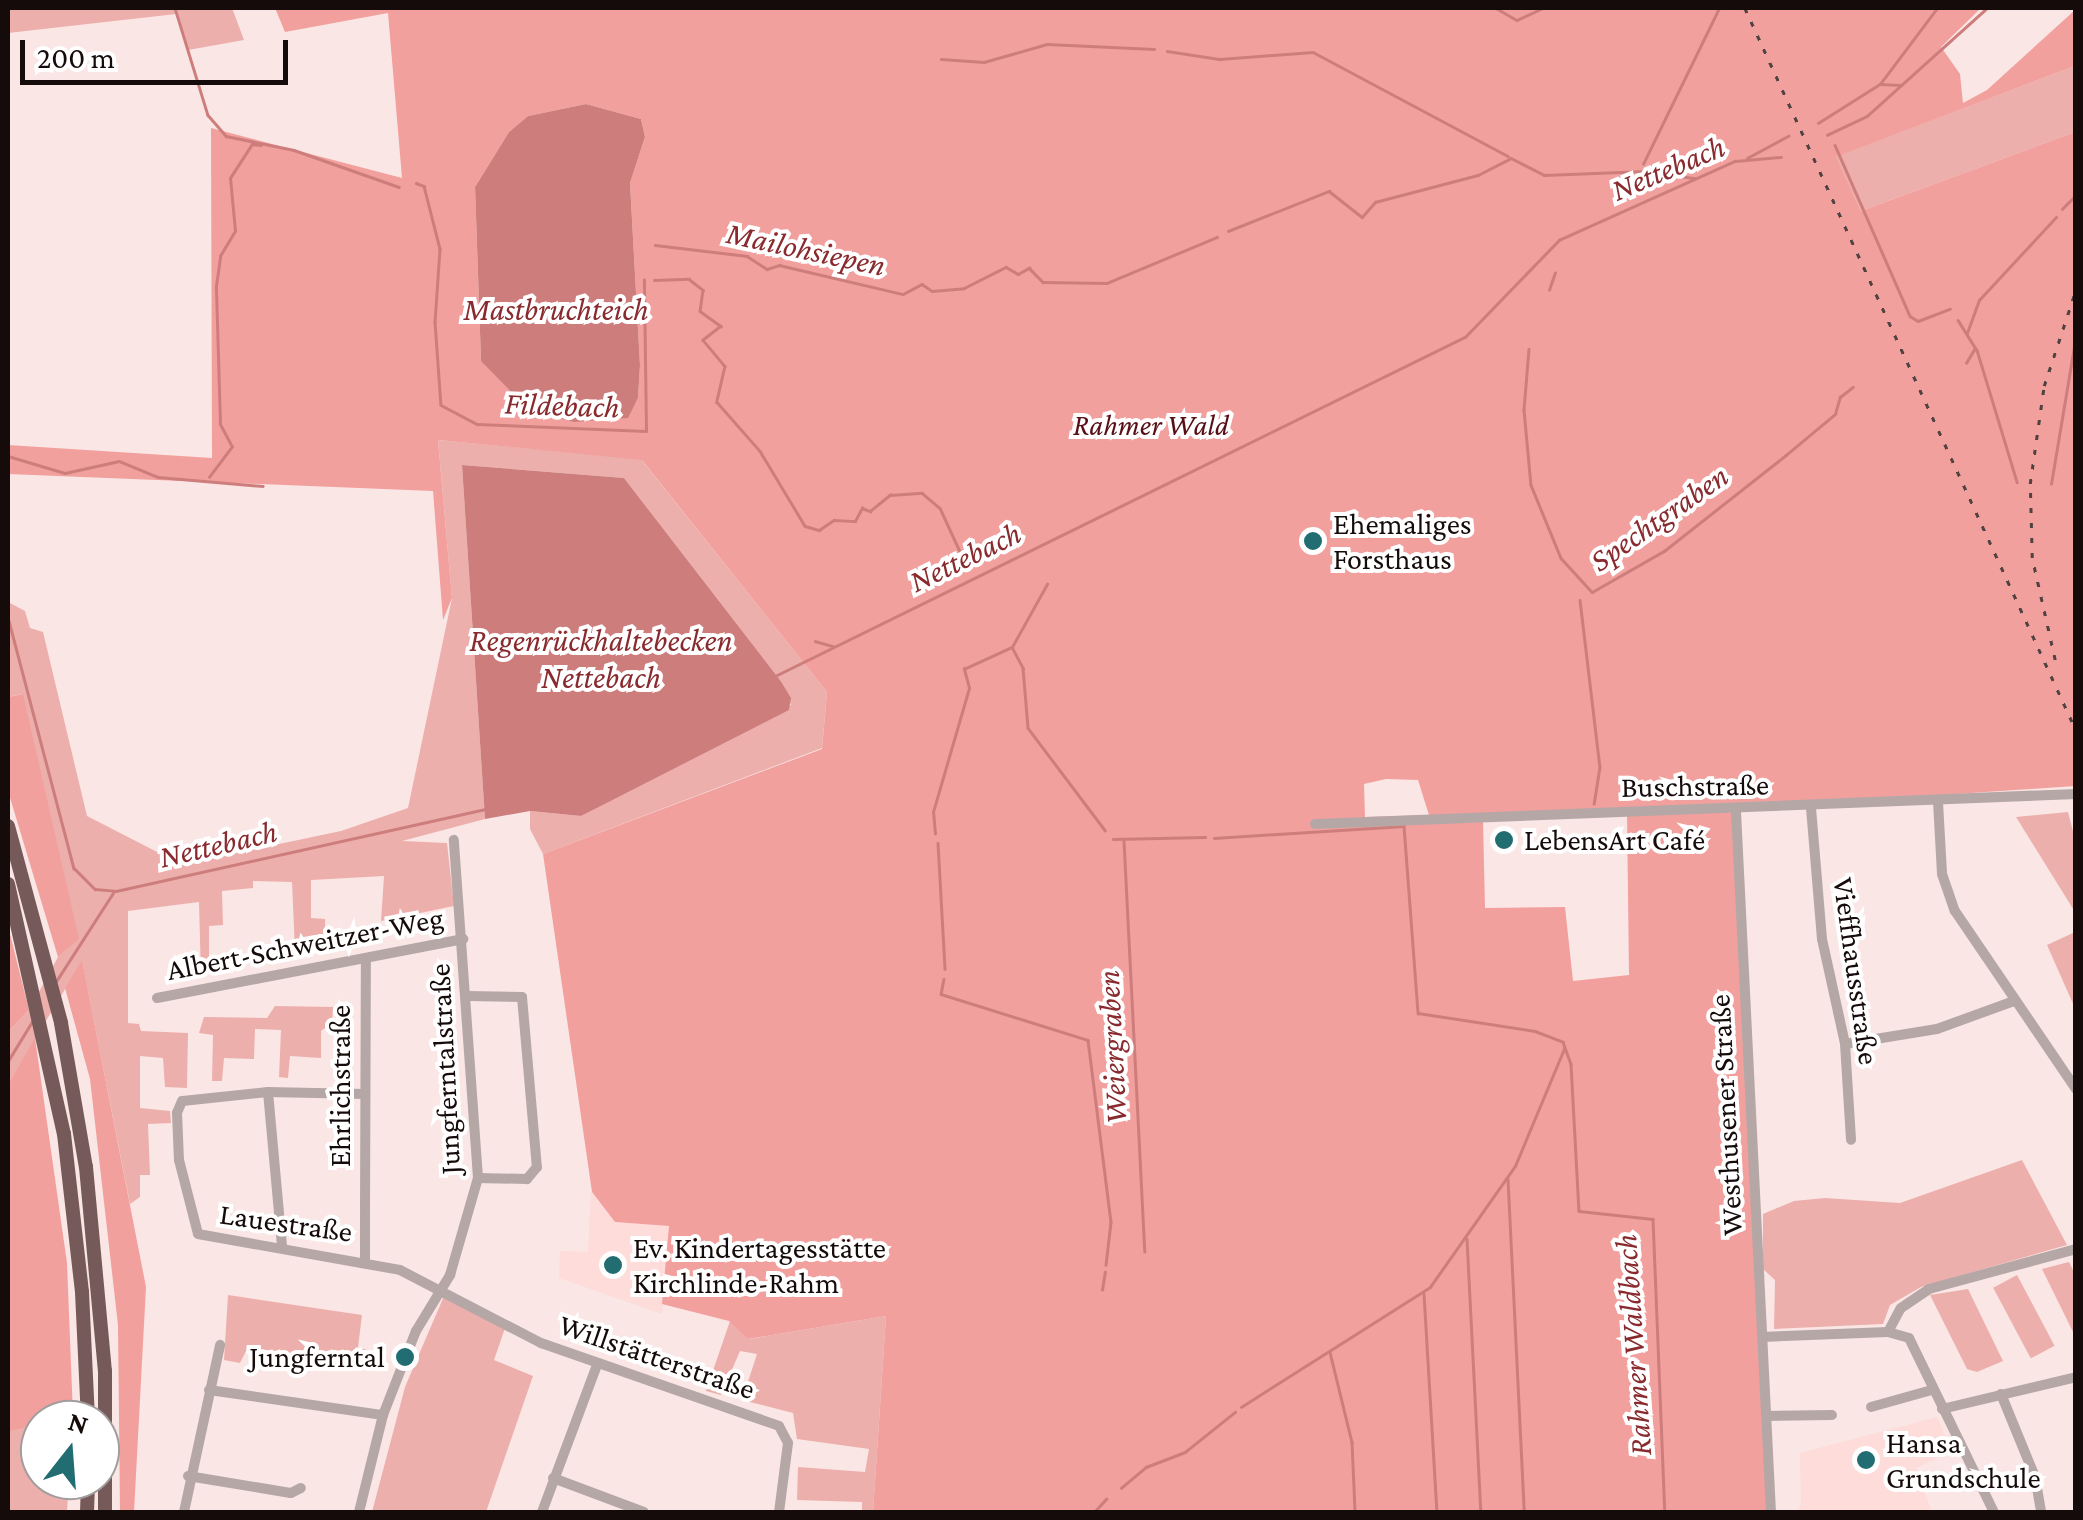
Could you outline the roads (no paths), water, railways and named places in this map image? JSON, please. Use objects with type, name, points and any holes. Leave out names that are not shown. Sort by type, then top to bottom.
[{"type":"highway","points":[[8,826],[61,1022],[97,1261],[105,1512]]},
{"type":"highway","points":[[8,884],[48,1047],[79,1252],[87,1400]]},
{"type":"street","name":"Buschstraße","points":[[1315,824],[1729,806],[1736,812],[2076,794]]},
{"type":"street","points":[[1938,802],[1949,897],[2076,1090]]},
{"type":"street","name":"Vieffhausstraße","points":[[1812,808],[1825,964],[1845,1044],[1852,1140]]},
{"type":"street","name":"Westhusener Straße","points":[[1736,812],[1771,1512]]},
{"type":"street","name":"Jungferntalstraße","points":[[358,1512],[384,1415],[413,1336],[441,1289],[478,1178],[454,840]]},
{"type":"street","name":"Albert-Schweitzer-Weg","points":[[157,998],[366,962],[463,938]]},
{"type":"street","name":"Ehrlichstraße","points":[[365,1260],[366,962]]},
{"type":"street","points":[[468,996],[522,997],[536,1167],[528,1180],[478,1178]]},
{"type":"street","points":[[1845,1044],[1937,1029],[2014,1001]]},
{"type":"street","points":[[268,1092],[282,1246]]},
{"type":"street","name":"Lauestraße","points":[[364,1094],[268,1092],[188,1097],[177,1113],[178,1148],[198,1234],[365,1260],[441,1289]]},
{"type":"street","points":[[1888,1332],[1897,1312],[1929,1289],[2076,1249]]},
{"type":"street","name":"Willstätterstraße","points":[[441,1289],[597,1365],[779,1426],[788,1443],[779,1512]]},
{"type":"street","points":[[1897,1312],[1994,1512]]},
{"type":"street","points":[[1762,1336],[1888,1332],[1909,1338]]},
{"type":"street","points":[[184,1512],[188,1476],[220,1345]]},
{"type":"street","points":[[542,1512],[597,1365]]},
{"type":"street","points":[[1942,1410],[2076,1377]]},
{"type":"street","points":[[210,1390],[384,1415]]},
{"type":"street","points":[[1871,1407],[1932,1390]]},
{"type":"street","points":[[2001,1394],[2034,1477],[2041,1512]]},
{"type":"street","points":[[1767,1416],[1832,1415]]},
{"type":"street","points":[[188,1476],[292,1493],[301,1488]]},
{"type":"street","points":[[553,1478],[644,1512]]},
{"type":"water","name":"Mastbruchteich","points":[[586,104],[641,119],[645,137],[630,183],[640,365],[638,398],[628,418],[574,422],[530,411],[481,361],[475,187],[509,132],[528,116]]},
{"type":"water","name":"Regenrückhaltebecken Nettebach","points":[[462,465],[624,478],[780,680],[791,698],[789,710],[581,816],[530,811],[485,819]]},
{"type":"waterway","name":"Fildebach","points":[[175,8],[208,115],[226,136],[294,150],[399,187]]},
{"type":"waterway","points":[[1496,8],[1517,20],[1543,8]]},
{"type":"waterway","points":[[1643,164],[1719,8]]},
{"type":"waterway","points":[[1880,84],[1937,8]]},
{"type":"waterway","name":"Nettebach","points":[[1827,135],[1867,116],[1987,8]]},
{"type":"waterway","points":[[941,59],[984,62],[1047,44],[1154,49]]},
{"type":"waterway","points":[[1167,51],[1220,59],[1313,52],[1508,156]]},
{"type":"waterway","points":[[1818,123],[1880,84],[1900,85]]},
{"type":"waterway","points":[[1747,158],[1788,136]]},
{"type":"waterway","points":[[209,477],[232,447],[220,424],[216,286],[220,256],[235,231],[230,178],[252,144],[261,145]]},
{"type":"waterway","points":[[1835,145],[1910,316],[1918,321],[1950,309]]},
{"type":"waterway","name":"Nettebach","points":[[773,677],[1465,337],[1559,240],[1735,161],[1781,157]]},
{"type":"waterway","name":"Mailohsiepen","points":[[1228,231],[1329,191],[1362,217],[1375,202],[1478,175],[1511,158],[1544,175],[1646,171],[1694,178]]},
{"type":"waterway","name":"Fildebach","points":[[416,183],[424,186],[440,249],[435,322],[441,405],[477,424],[646,431],[644,280]]},
{"type":"waterway","points":[[2062,209],[2076,195]]},
{"type":"waterway","points":[[1967,333],[1979,300],[2056,217]]},
{"type":"waterway","name":"Mailohsiepen","points":[[655,245],[747,256],[767,269],[779,265],[903,294],[922,284],[932,291],[964,288],[1006,267],[1018,274],[1029,268],[1043,282],[1107,283],[1217,237]]},
{"type":"waterway","name":"Spechtgraben","points":[[1549,290],[1555,273]]},
{"type":"waterway","name":"Fildebach","points":[[654,280],[689,279],[703,290],[700,311],[721,326],[703,340],[725,366],[717,402],[760,451],[805,526],[819,530],[834,520],[855,521],[862,508],[870,511],[890,495],[922,493],[940,508],[963,558]]},
{"type":"waterway","points":[[1958,320],[1977,350],[2017,482]]},
{"type":"waterway","points":[[2051,484],[2076,334]]},
{"type":"waterway","points":[[1966,363],[1975,348]]},
{"type":"waterway","name":"Spechtgraben","points":[[1529,349],[1524,410],[1531,485],[1561,558],[1592,592],[1664,551],[1835,414],[1840,397],[1853,387]]},
{"type":"waterway","points":[[8,456],[65,473],[119,461],[158,477],[263,486]]},
{"type":"waterway","points":[[935,834],[933,812],[969,688],[964,669],[1012,647],[1047,584]]},
{"type":"waterway","points":[[1580,600],[1600,767],[1594,804]]},
{"type":"waterway","name":"Nettebach","points":[[8,617],[74,868],[95,889],[116,891],[485,809]]},
{"type":"waterway","points":[[815,641],[833,646]]},
{"type":"waterway","name":"Rahmer Waldbach","points":[[1012,647],[1023,668],[1028,728],[1105,830]]},
{"type":"waterway","name":"Rahmer Waldbach","points":[[1214,838],[1404,826],[1418,1013],[1535,1031],[1563,1042],[1571,1064],[1579,1211],[1653,1219],[1665,1512]]},
{"type":"waterway","name":"Rahmer Waldbach","points":[[1113,839],[1205,837]]},
{"type":"waterway","name":"Weiergraben","points":[[1124,841],[1145,1251]]},
{"type":"waterway","points":[[938,843],[945,969]]},
{"type":"waterway","points":[[55,983],[113,893]]},
{"type":"waterway","points":[[944,979],[941,994],[1088,1040],[1111,1222],[1106,1265]]},
{"type":"waterway","points":[[8,1061],[33,1020]]},
{"type":"waterway","points":[[1241,1407],[1430,1287],[1515,1166],[1564,1049]]},
{"type":"waterway","points":[[1508,1179],[1524,1512]]},
{"type":"waterway","points":[[1467,1239],[1481,1512]]},
{"type":"waterway","points":[[1102,1290],[1105,1272]]},
{"type":"waterway","points":[[1424,1294],[1437,1512]]},
{"type":"waterway","points":[[1330,1352],[1352,1442],[1355,1512]]},
{"type":"waterway","points":[[1121,1488],[1146,1467],[1185,1452],[1235,1412]]},
{"type":"waterway","points":[[1094,1512],[1106,1499]]},
{"type":"railway","points":[[1745,8],[2076,730]]},
{"type":"railway","points":[[2055,660],[2032,558],[2030,484],[2044,386],[2076,289]]},
{"type":"place","name":"Ehemaliges Forsthaus","points":[[1313,541]]},
{"type":"place","name":"LebensArt Café","points":[[1504,840]]},
{"type":"place","name":"Ev. Kindertagesstätte Kirchlinde-Rahm","points":[[613,1265]]},
{"type":"place","name":"Jungferntal","points":[[405,1357]]},
{"type":"place","name":"Hansa Grundschule","points":[[1866,1460]]},
{"type":"park label","name":"Rahmer Wald","points":[[1151,425]]}]
